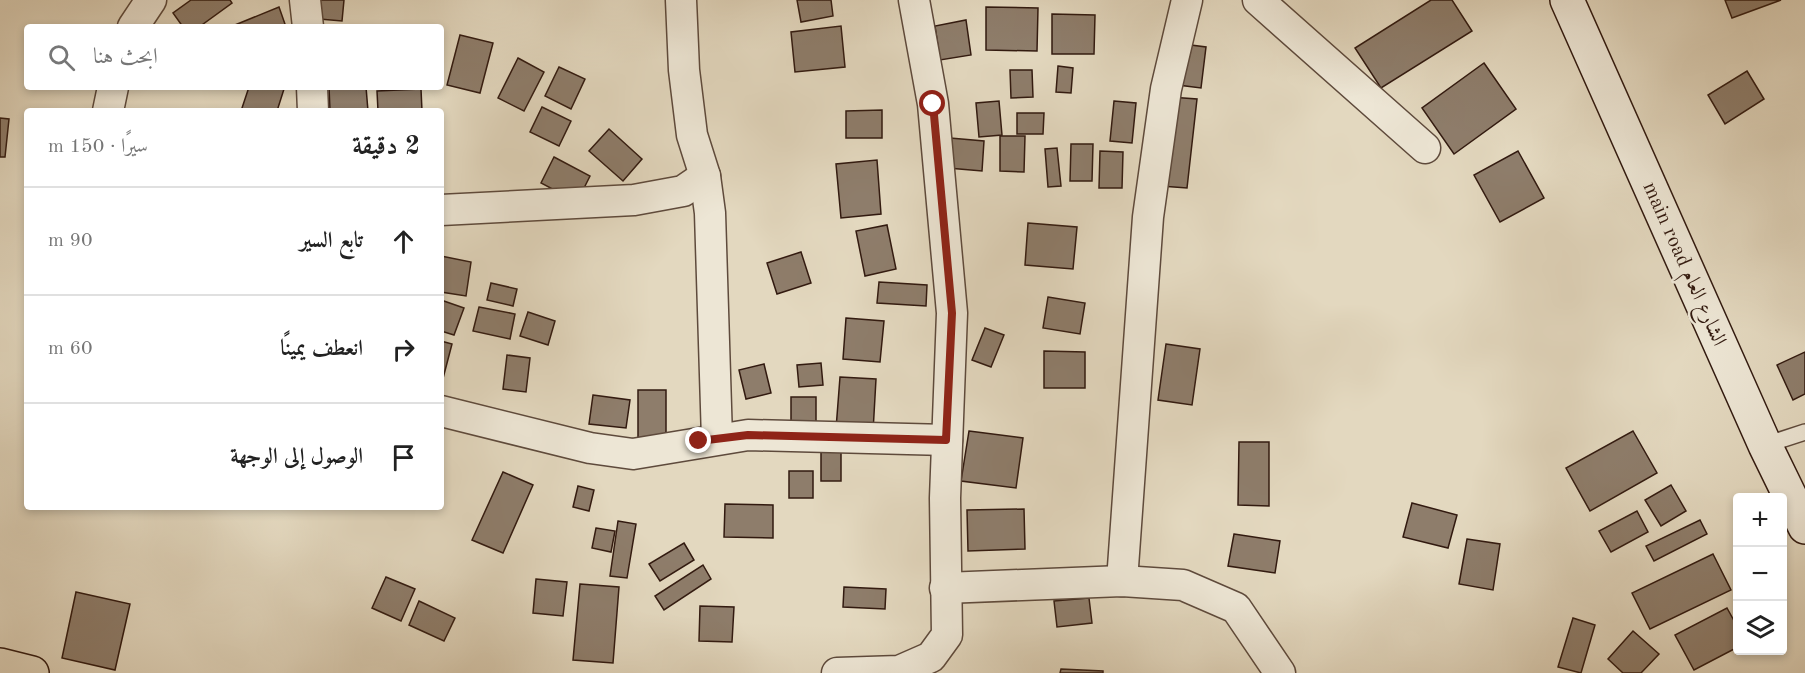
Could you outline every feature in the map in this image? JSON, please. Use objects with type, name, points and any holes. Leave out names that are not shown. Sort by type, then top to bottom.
[{"type":"highway","points":[[0,666],[32,673]]},
{"type":"main road","name":"main road الشارع العام","points":[[1567,0],[1765,445],[1805,527]]},
{"type":"street","points":[[135,24],[152,0]]},
{"type":"street","points":[[305,0],[308,24]]},
{"type":"street","points":[[681,0],[684,70],[692,135],[705,176],[710,213],[717,439]]},
{"type":"street","points":[[837,673],[898,671],[931,657],[947,635],[946,440],[952,313],[933,104],[914,0]]},
{"type":"street","points":[[1122,581],[1148,218],[1166,89],[1187,0]]},
{"type":"street","points":[[1258,0],[1425,148]]},
{"type":"street","points":[[109,108],[112,90]]},
{"type":"street","points":[[312,90],[313,108]]},
{"type":"street","points":[[444,210],[634,200],[683,191],[705,176]]},
{"type":"street","points":[[444,412],[590,448],[633,454],[748,435],[946,440]]},
{"type":"street","points":[[945,588],[1122,581],[1183,585],[1236,608],[1280,673]]},
{"type":"lane","points":[[1765,445],[1805,432]]},
{"type":"building","points":[[191,0],[230,0],[232,3],[203,24],[181,24],[173,13]]},
{"type":"building","points":[[309,0],[344,0],[342,21],[308,18]]},
{"type":"building","points":[[797,0],[831,0],[833,16],[801,22]]},
{"type":"building","points":[[1431,0],[1452,0],[1472,31],[1381,88],[1355,48]]},
{"type":"building","points":[[1725,0],[1781,0],[1732,18]]},
{"type":"building","points":[[279,7],[285,24],[237,24]]},
{"type":"building","points":[[986,7],[1038,8],[1037,51],[986,50]]},
{"type":"building","points":[[1052,14],[1095,15],[1094,54],[1052,54]]},
{"type":"building","points":[[966,20],[971,55],[940,60],[935,26]]},
{"type":"building","points":[[841,26],[845,67],[795,72],[791,32]]},
{"type":"building","points":[[460,35],[493,43],[480,93],[447,85]]},
{"type":"building","points":[[1183,44],[1206,47],[1201,88],[1178,85]]},
{"type":"building","points":[[518,58],[544,72],[524,111],[498,98]]},
{"type":"building","points":[[1484,63],[1516,109],[1454,154],[1422,108]]},
{"type":"building","points":[[1058,66],[1073,68],[1071,93],[1056,92]]},
{"type":"building","points":[[559,67],[585,79],[571,109],[545,96]]},
{"type":"building","points":[[1010,70],[1032,70],[1033,97],[1011,98]]},
{"type":"building","points":[[1747,71],[1764,99],[1725,124],[1708,95]]},
{"type":"building","points":[[248,90],[284,90],[278,108],[242,108]]},
{"type":"building","points":[[329,90],[366,90],[368,108],[330,108]]},
{"type":"building","points":[[421,90],[422,108],[378,108],[377,91]]},
{"type":"building","points":[[1170,97],[1197,99],[1187,188],[1161,186]]},
{"type":"building","points":[[999,101],[1002,135],[979,137],[976,103]]},
{"type":"building","points":[[1114,101],[1136,103],[1132,143],[1110,141]]},
{"type":"building","points":[[542,107],[571,121],[559,146],[530,132]]},
{"type":"building","points":[[882,110],[882,138],[846,138],[846,111]]},
{"type":"building","points":[[1017,113],[1044,113],[1043,134],[1017,134]]},
{"type":"building","points":[[0,118],[9,119],[5,157],[0,157]]},
{"type":"building","points":[[609,129],[642,159],[623,181],[589,151]]},
{"type":"building","points":[[1000,136],[1025,136],[1024,172],[1000,171]]},
{"type":"building","points":[[950,138],[984,141],[982,171],[948,168]]},
{"type":"building","points":[[1071,144],[1093,144],[1092,181],[1070,181]]},
{"type":"building","points":[[1057,148],[1061,186],[1048,187],[1045,149]]},
{"type":"building","points":[[1100,151],[1123,152],[1122,188],[1099,188]]},
{"type":"building","points":[[1518,151],[1544,198],[1500,222],[1474,175]]},
{"type":"building","points":[[554,157],[590,176],[577,202],[541,183]]},
{"type":"building","points":[[877,160],[881,214],[841,218],[836,164]]},
{"type":"building","points":[[1028,223],[1077,227],[1073,269],[1025,265]]},
{"type":"building","points":[[887,225],[896,269],[865,276],[856,231]]},
{"type":"building","points":[[801,252],[811,283],[777,294],[767,263]]},
{"type":"building","points":[[444,257],[471,262],[466,296],[444,292]]},
{"type":"building","points":[[879,282],[927,285],[926,306],[877,303]]},
{"type":"building","points":[[491,283],[517,289],[513,306],[487,300]]},
{"type":"building","points":[[1048,297],[1085,303],[1080,334],[1043,328]]},
{"type":"building","points":[[444,301],[464,308],[454,335],[444,332]]},
{"type":"building","points":[[479,307],[515,314],[510,339],[473,331]]},
{"type":"building","points":[[528,312],[555,321],[548,345],[520,336]]},
{"type":"building","points":[[846,318],[884,321],[880,362],[843,359]]},
{"type":"building","points":[[985,328],[1004,335],[991,367],[972,360]]},
{"type":"building","points":[[444,342],[452,344],[444,375]]},
{"type":"building","points":[[1166,344],[1200,349],[1192,405],[1158,400]]},
{"type":"building","points":[[1044,351],[1085,352],[1085,388],[1044,388]]},
{"type":"building","points":[[1805,352],[1805,394],[1793,400],[1777,365]]},
{"type":"building","points":[[507,355],[530,358],[526,392],[503,389]]},
{"type":"building","points":[[821,363],[823,385],[799,387],[797,365]]},
{"type":"building","points":[[764,364],[771,393],[746,399],[739,370]]},
{"type":"building","points":[[840,377],[876,379],[873,432],[836,429]]},
{"type":"building","points":[[638,390],[666,390],[666,446],[638,446]]},
{"type":"building","points":[[593,395],[630,400],[626,428],[589,424]]},
{"type":"building","points":[[791,397],[816,397],[816,422],[791,421]]},
{"type":"building","points":[[969,431],[1023,438],[1016,488],[961,481]]},
{"type":"building","points":[[1633,431],[1657,473],[1590,511],[1566,468]]},
{"type":"building","points":[[1239,442],[1269,442],[1269,506],[1238,505]]},
{"type":"building","points":[[821,451],[841,451],[841,481],[821,481]]},
{"type":"building","points":[[789,471],[813,471],[813,498],[789,498]]},
{"type":"building","points":[[503,472],[533,485],[503,553],[472,540]]},
{"type":"building","points":[[1671,485],[1686,511],[1661,526],[1645,500]]},
{"type":"building","points":[[578,486],[594,490],[589,511],[573,507]]},
{"type":"building","points":[[1412,503],[1457,515],[1448,548],[1403,537]]},
{"type":"building","points":[[725,504],[773,505],[773,538],[724,537]]},
{"type":"building","points":[[1024,509],[1025,549],[968,551],[967,510]]},
{"type":"building","points":[[1637,511],[1648,532],[1611,552],[1599,531]]},
{"type":"building","points":[[1700,520],[1707,534],[1654,561],[1646,546]]},
{"type":"building","points":[[618,521],[636,524],[627,578],[610,576]]},
{"type":"building","points":[[596,528],[615,531],[611,552],[592,548]]},
{"type":"building","points":[[1234,534],[1280,541],[1275,573],[1228,566]]},
{"type":"building","points":[[1467,539],[1500,544],[1493,590],[1459,584]]},
{"type":"building","points":[[684,543],[694,560],[660,581],[649,564]]},
{"type":"building","points":[[1713,554],[1731,590],[1650,629],[1632,593]]},
{"type":"building","points":[[703,565],[711,579],[664,610],[655,596]]},
{"type":"building","points":[[386,577],[415,589],[401,621],[372,608]]},
{"type":"building","points":[[536,579],[567,582],[563,616],[533,613]]},
{"type":"building","points":[[580,584],[619,587],[613,663],[573,660]]},
{"type":"building","points":[[844,587],[886,589],[885,609],[843,607]]},
{"type":"building","points":[[76,592],[130,604],[115,670],[62,658]]},
{"type":"building","points":[[1089,598],[1092,623],[1057,627],[1054,601]]},
{"type":"building","points":[[419,601],[455,618],[444,641],[409,625]]},
{"type":"building","points":[[700,606],[734,607],[732,642],[699,641]]},
{"type":"building","points":[[1727,608],[1733,619],[1733,650],[1694,670],[1675,635]]},
{"type":"building","points":[[1573,618],[1595,625],[1581,673],[1558,667]]},
{"type":"building","points":[[1633,631],[1659,654],[1641,673],[1623,673],[1608,659]]},
{"type":"building","points":[[1061,669],[1103,671],[1103,673],[1060,673]]},
{"type":"route","points":[[699,441],[748,435],[946,440],[952,313],[933,104]]}]
